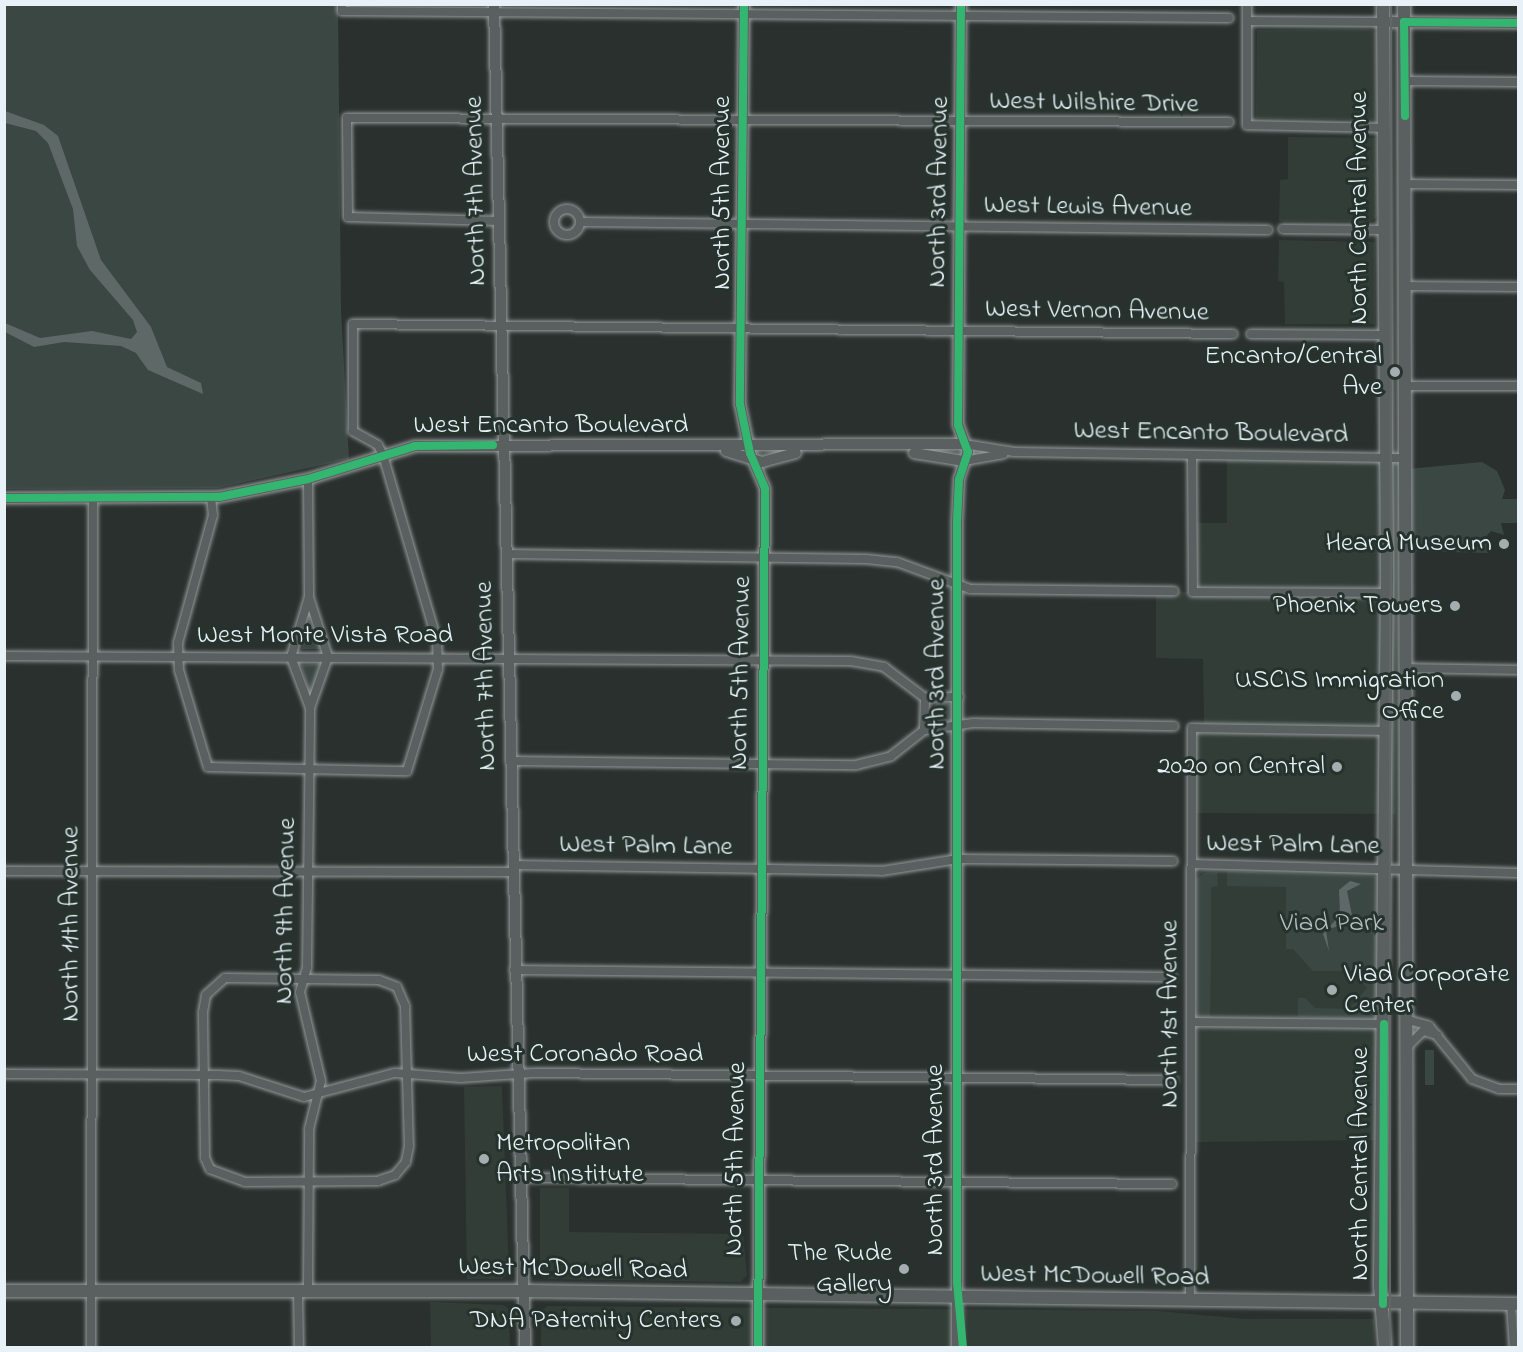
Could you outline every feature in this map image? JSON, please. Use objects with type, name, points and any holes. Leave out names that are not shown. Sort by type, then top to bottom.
[{"type":"main road","name":"North Central Avenue","points":[[1383,4],[1394,21],[1405,81],[1407,458],[1404,668],[1394,869],[1383,941],[1383,1024],[1394,1304],[1407,1347]]},
{"type":"main road","name":"North Central Avenue","points":[[1385,1347],[1394,1304],[1403,1019],[1386,731],[1387,593],[1383,335],[1385,128],[1394,21],[1404,4]]},
{"type":"main road","points":[[1383,941],[1388,1004],[1397,1018],[1403,1019]]},
{"type":"main road","name":"West McDowell Road","points":[[4,1291],[525,1291],[757,1296],[1515,1304]]},
{"type":"street","name":"North 3rd Avenue","points":[[957,1347],[960,727],[958,487],[968,452],[958,425],[961,4]]},
{"type":"street","points":[[1247,4],[1249,21],[1247,125],[1385,128]]},
{"type":"street","points":[[342,8],[744,10],[961,18],[1229,18]]},
{"type":"street","name":"North 7th Avenue","points":[[494,9],[514,970],[522,1178],[525,1347]]},
{"type":"street","name":"North 5th Avenue","points":[[744,10],[743,328],[740,404],[753,459],[765,484],[759,868],[758,1347]]},
{"type":"street","points":[[1249,21],[1518,22]]},
{"type":"street","points":[[1405,81],[1518,82]]},
{"type":"street","name":"West Wilshire Drive","points":[[499,221],[348,217],[347,118],[497,117],[961,123],[1229,122]]},
{"type":"street","points":[[1405,184],[1518,185]]},
{"type":"street","name":"West Lewis Avenue","points":[[583,222],[1268,230]]},
{"type":"street","points":[[1283,229],[1385,230]]},
{"type":"street","points":[[1405,286],[1518,287]]},
{"type":"street","name":"West Vernon Avenue","points":[[383,455],[380,446],[352,429],[350,328],[355,324],[1233,334]]},
{"type":"street","points":[[1251,334],[1383,335]]},
{"type":"street","points":[[1406,386],[1518,386]]},
{"type":"street","points":[[730,445],[741,436],[744,421]]},
{"type":"street","name":"West Encanto Boulevard","points":[[4,498],[93,500],[211,498],[308,479],[416,446],[708,447],[964,444],[1014,452],[1407,458]]},
{"type":"street","name":"West Encanto Boulevard","points":[[708,447],[765,461],[784,453],[923,453],[964,461],[1014,452]]},
{"type":"street","points":[[211,498],[213,515],[178,657],[208,767],[310,772],[407,771],[438,657],[383,455]]},
{"type":"street","points":[[1192,455],[1193,592],[1387,593]]},
{"type":"street","points":[[308,479],[309,597],[328,657]]},
{"type":"street","name":"North 11th Avenue","points":[[92,1347],[93,500]]},
{"type":"street","points":[[506,554],[897,561],[970,589],[1174,591]]},
{"type":"street","points":[[291,657],[309,597]]},
{"type":"street","name":"West Monte Vista Road","points":[[4,656],[508,657],[867,663],[903,678],[925,698]]},
{"type":"street","name":"North 9th Avenue","points":[[291,657],[310,708]]},
{"type":"street","name":"North 9th Avenue","points":[[299,1347],[309,1129],[319,1097],[319,1066],[302,1004],[305,979],[308,872],[310,708],[328,657]]},
{"type":"street","points":[[1404,668],[1518,670]]},
{"type":"street","points":[[924,730],[925,698],[959,697]]},
{"type":"street","points":[[510,761],[760,764],[874,762],[906,747],[924,730],[960,727],[974,723],[1174,726]]},
{"type":"street","name":"North 1st Avenue","points":[[1190,1300],[1192,728],[1386,731]]},
{"type":"street","name":"West Palm Lane","points":[[4,871],[308,872],[759,868],[893,870],[958,859],[1173,861]]},
{"type":"street","name":"West Palm Lane","points":[[1192,864],[1518,873]]},
{"type":"street","points":[[514,970],[1173,977]]},
{"type":"street","points":[[225,978],[379,980],[397,987],[405,1006],[408,1074],[409,1154],[401,1169],[387,1180],[307,1179],[245,1182],[210,1169],[205,1158],[203,1011],[206,995],[215,984],[225,978]]},
{"type":"street","points":[[1403,1019],[1423,1022],[1437,1035],[1472,1079],[1499,1089],[1518,1089]]},
{"type":"street","points":[[1191,1022],[1383,1024]]},
{"type":"street","points":[[1403,1064],[1416,1034],[1437,1035]]},
{"type":"street","name":"West Coronado Road","points":[[4,1074],[92,1077],[239,1076],[304,1097],[319,1097],[376,1077],[408,1074],[1173,1080]]},
{"type":"street","points":[[522,1178],[1172,1184]]},
{"type":"street","points":[[1514,1347],[1515,1304]]},
{"type":"shaded area","points":[[1368,29],[1379,33],[1380,120],[1256,118],[1257,30]]},
{"type":"shaded area","points":[[5,111],[44,125],[58,136],[101,260],[151,327],[167,367],[201,383],[203,394],[148,370],[136,353],[121,346],[64,342],[34,347],[5,332],[5,323],[40,338],[92,331],[131,339],[137,332],[133,320],[90,270],[77,246],[73,209],[48,143],[36,131],[5,123]]},
{"type":"shaded area","points":[[1288,137],[1377,138],[1378,216],[1371,221],[1279,221],[1280,180],[1288,179]]},
{"type":"shaded area","points":[[1279,240],[1375,242],[1375,324],[1285,324],[1284,282],[1278,281]]},
{"type":"shaded area","points":[[1227,456],[1399,458],[1396,814],[1191,813],[1192,728],[1204,727],[1203,659],[1156,658],[1156,591],[1193,592],[1193,523],[1227,523]]},
{"type":"shaded area","points":[[1207,869],[1370,873],[1379,881],[1379,1140],[1196,1142],[1195,881],[1199,872]]},
{"type":"shaded area","points":[[1350,881],[1361,884],[1347,891],[1352,915],[1342,925],[1327,930],[1340,915],[1339,890]]},
{"type":"shaded area","points":[[1326,931],[1329,951],[1323,934]]},
{"type":"shaded area","points":[[502,1086],[509,1272],[502,1279],[467,1279],[464,1087]]},
{"type":"shaded area","points":[[540,1188],[569,1188],[569,1232],[743,1234],[747,1275],[741,1282],[548,1279],[540,1273]]},
{"type":"shaded area","points":[[430,1302],[504,1305],[509,1309],[510,1347],[431,1347]]},
{"type":"shaded area","points":[[547,1306],[1158,1311],[1245,1319],[1374,1319],[1375,1347],[541,1348],[541,1311]]},
{"type":"green space","points":[[5,5],[338,5],[341,310],[349,459],[218,488],[5,489]]},
{"type":"green space","points":[[1482,462],[1497,471],[1505,490],[1502,499],[1518,499],[1518,523],[1501,523],[1504,535],[1491,531],[1484,539],[1492,553],[1405,551],[1407,469]]},
{"type":"green space","points":[[310,618],[320,643],[320,649],[302,649]]},
{"type":"green space","points":[[320,664],[312,694],[310,694],[301,665]]},
{"type":"green space","points":[[943,702],[951,706],[955,714],[951,722],[943,726],[935,722],[931,714],[935,706]]},
{"type":"green space","name":"Viad Park","points":[[1227,871],[1378,877],[1379,1020],[1298,1017],[1298,998],[1305,998],[1315,1008],[1349,1009],[1367,988],[1350,971],[1313,971],[1293,949],[1286,949],[1286,887],[1227,886]]},
{"type":"green space","name":"Viad Park","points":[[1217,872],[1218,886],[1211,887],[1210,1016],[1217,1021],[1197,1018],[1197,879],[1204,873]]},
{"type":"green space","points":[[1425,1050],[1434,1050],[1434,1085],[1425,1085]]},
{"type":"tram line","points":[[1390,1348],[1391,4]]},
{"type":"cycle path","points":[[744,4],[740,404],[750,453],[765,489],[758,1348]]},
{"type":"cycle path","points":[[961,4],[958,425],[968,452],[959,479],[957,522],[957,1282],[963,1348]]},
{"type":"cycle path","points":[[1405,116],[1404,22],[1518,23]]},
{"type":"cycle path","points":[[4,498],[219,497],[308,479],[415,446],[493,445]]},
{"type":"cycle path","points":[[1383,1304],[1384,1024]]},
{"type":"place","name":"Encanto/Central Ave","points":[[1395,372]]},
{"type":"place","name":"Heard Museum","points":[[1504,544]]},
{"type":"place","name":"Phoenix Towers","points":[[1455,606]]},
{"type":"place","name":"USCIS Immigration Office","points":[[1456,696]]},
{"type":"place","name":"2020 on Central","points":[[1337,767]]},
{"type":"place","name":"Viad Corporate Center","points":[[1332,990]]},
{"type":"place","name":"Metropolitan Arts Institute","points":[[484,1159]]},
{"type":"place","name":"The Rude Gallery","points":[[904,1269]]},
{"type":"place","name":"DNA Paternity Centers","points":[[736,1321]]}]
